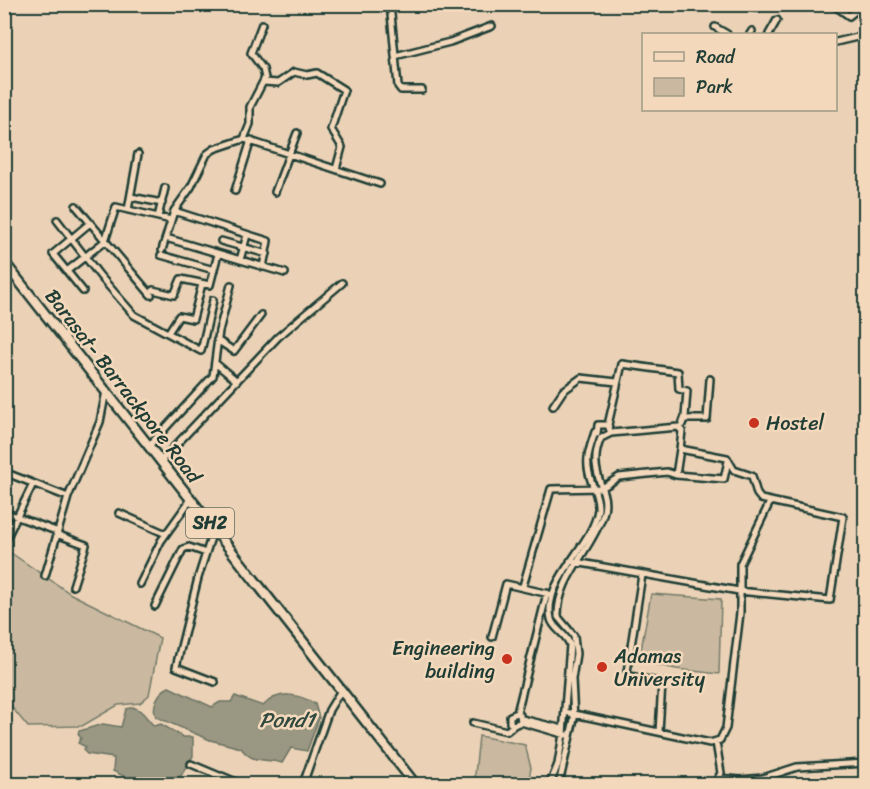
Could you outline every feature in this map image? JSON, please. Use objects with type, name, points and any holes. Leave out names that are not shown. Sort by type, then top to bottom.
[{"type":"main road","name":"Barasat- Barrackpore Road","points":[[4,262],[340,692],[415,784]]},
{"type":"street","points":[[390,4],[399,89],[422,90]]},
{"type":"street","points":[[752,4],[760,8],[765,4]]},
{"type":"street","points":[[832,4],[849,16],[859,8],[866,13]]},
{"type":"street","points":[[770,33],[777,20]]},
{"type":"street","points":[[235,192],[250,124],[250,107],[264,82],[264,71],[251,53],[262,24]]},
{"type":"street","points":[[395,56],[450,42],[492,27]]},
{"type":"street","points":[[715,27],[725,33]]},
{"type":"street","points":[[837,42],[866,35]]},
{"type":"street","points":[[264,82],[278,83],[294,72],[308,75],[317,73],[344,90],[330,131],[342,147],[336,170]]},
{"type":"street","points":[[275,192],[297,133]]},
{"type":"street","points":[[214,270],[162,253],[174,211],[210,151],[247,140],[380,184]]},
{"type":"street","points":[[128,210],[138,154]]},
{"type":"street","points":[[158,218],[165,188]]},
{"type":"street","points":[[131,197],[162,203]]},
{"type":"street","points":[[76,206],[152,293],[174,295],[181,279],[210,285],[218,254]]},
{"type":"street","points":[[67,271],[105,241],[114,209],[117,207],[171,220]]},
{"type":"street","points":[[174,211],[269,242],[263,267]]},
{"type":"street","points":[[57,220],[134,315],[203,350],[213,300]]},
{"type":"street","points":[[82,291],[53,254],[90,223]]},
{"type":"street","points":[[240,260],[247,235]]},
{"type":"street","points":[[166,238],[285,273]]},
{"type":"street","points":[[221,241],[267,254]]},
{"type":"street","points":[[160,462],[297,320],[342,283]]},
{"type":"street","points":[[168,333],[179,316],[193,319],[202,284]]},
{"type":"street","points":[[148,447],[213,378],[217,340],[231,285]]},
{"type":"street","points":[[217,340],[234,351],[261,315]]},
{"type":"street","points":[[610,433],[608,424],[620,365],[624,362],[676,370],[679,389],[687,391],[684,419],[680,429],[676,475]]},
{"type":"street","points":[[215,363],[237,381]]},
{"type":"street","points":[[554,406],[563,391],[581,378],[617,382]]},
{"type":"street","points":[[684,419],[707,419],[710,379]]},
{"type":"street","points":[[45,576],[68,496],[100,422],[106,391]]},
{"type":"street","points":[[559,784],[571,736],[572,679],[576,654],[574,636],[560,622],[558,612],[560,593],[598,508],[588,461],[595,432],[601,423],[608,424]]},
{"type":"street","points":[[521,721],[517,713],[551,594],[591,543],[604,513],[602,488],[594,459],[601,438],[610,433],[674,426],[680,429]]},
{"type":"street","points":[[595,432],[601,438]]},
{"type":"street","points":[[680,449],[729,459]]},
{"type":"street","points":[[523,586],[549,492],[554,488],[602,488],[619,477],[667,472],[676,475],[726,479],[729,459]]},
{"type":"street","points":[[574,562],[739,591],[830,600],[843,517],[770,502],[759,497],[752,476],[734,470],[729,459]]},
{"type":"street","points":[[4,472],[68,496]]},
{"type":"street","points":[[4,543],[33,484]]},
{"type":"street","points":[[140,584],[166,534],[191,499]]},
{"type":"street","points":[[716,742],[725,734],[726,728],[740,613],[741,558],[770,502]]},
{"type":"street","points":[[4,512],[86,545],[73,586]]},
{"type":"street","points":[[119,513],[166,534]]},
{"type":"street","points":[[214,528],[193,595],[176,668],[215,682]]},
{"type":"street","points":[[155,606],[183,549],[189,547],[206,553]]},
{"type":"street","points":[[642,574],[627,672],[630,676],[662,683],[659,732]]},
{"type":"street","points":[[492,637],[504,587],[508,584],[551,594]]},
{"type":"street","points":[[550,784],[558,764],[563,731],[569,653],[568,639],[551,621],[551,594]]},
{"type":"street","points":[[569,653],[576,654]]},
{"type":"street","points":[[303,784],[329,710],[340,692]]},
{"type":"street","points":[[565,712],[716,742]]},
{"type":"street","points":[[514,725],[509,720],[510,716],[517,713]]},
{"type":"street","points":[[473,723],[509,731],[521,721],[563,731],[571,736]]},
{"type":"street","points":[[715,784],[721,773],[716,742]]},
{"type":"street","points":[[719,778],[763,778],[797,767],[866,763]]},
{"type":"street","points":[[190,764],[241,784]]},
{"type":"green space","points":[[11,553],[71,594],[160,638],[149,695],[140,703],[118,705],[82,726],[28,727],[5,699],[4,560]]},
{"type":"green space","points":[[651,594],[721,599],[719,674],[676,669],[639,661]]},
{"type":"green space","points":[[479,736],[525,745],[531,768],[528,784],[474,784]]},
{"type":"water","name":"Pond1","points":[[169,687],[212,707],[220,702],[231,702],[235,696],[263,706],[282,695],[302,697],[315,704],[319,718],[307,751],[291,748],[282,763],[259,760],[250,757],[241,748],[210,740],[156,717],[154,708],[156,700]]},
{"type":"water","points":[[133,707],[141,711],[154,726],[161,724],[183,737],[193,737],[193,756],[176,784],[141,784],[139,781],[127,780],[113,771],[114,758],[87,754],[83,750],[86,747],[78,743],[81,738],[79,731],[103,724],[121,727],[126,709]]},
{"type":"place","name":"Hostel","points":[[754,423]]},
{"type":"place","name":"Engineering building","points":[[507,659]]},
{"type":"place","name":"Adamas University","points":[[602,667]]}]
